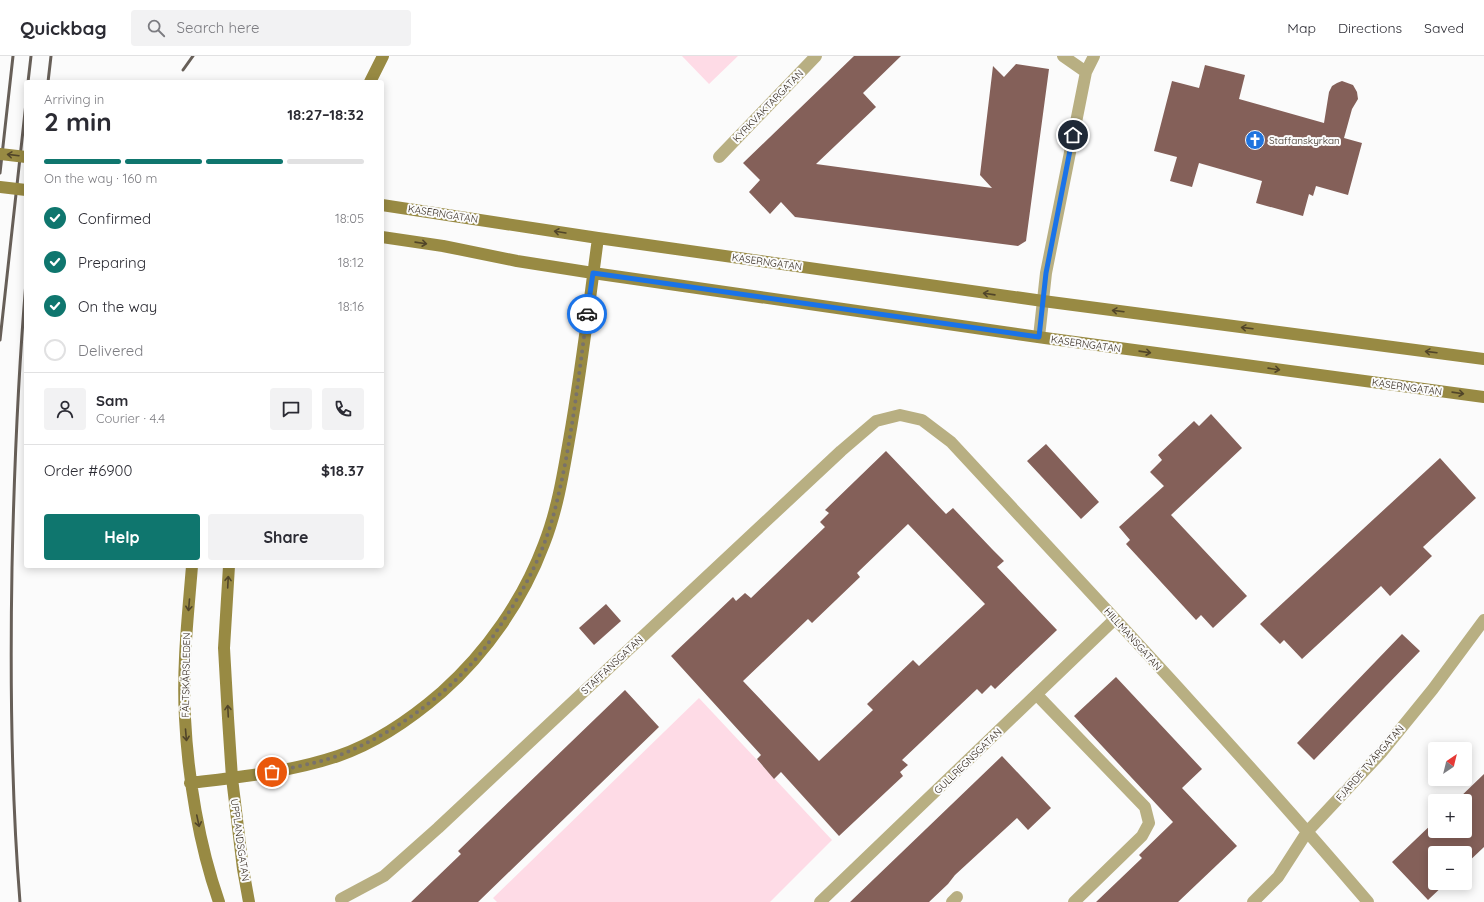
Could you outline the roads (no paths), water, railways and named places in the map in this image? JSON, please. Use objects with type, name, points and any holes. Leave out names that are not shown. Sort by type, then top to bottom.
[{"type":"main road","points":[[371,80],[383,56]]},
{"type":"main road","points":[[0,154],[24,157]]},
{"type":"main road","points":[[0,187],[24,190]]},
{"type":"main road","name":"KASERNGATAN","points":[[384,204],[598,238],[1043,302],[1484,359]]},
{"type":"main road","name":"KASERNGATAN","points":[[384,237],[444,246],[517,261],[593,273],[1039,337],[1484,397]]},
{"type":"main road","points":[[219,902],[209,874],[190,783],[258,776],[338,756],[371,741],[400,724],[428,704],[474,661],[496,632],[530,576],[545,544],[554,513],[574,409],[598,238]]},
{"type":"main road","name":"FÄLTSKÄRSLEDEN","points":[[190,783],[185,710],[185,644],[192,568]]},
{"type":"main road","points":[[229,568],[224,648],[232,778]]},
{"type":"main road","name":"UPPLANDSGATAN","points":[[232,778],[243,869],[249,902]]},
{"type":"street","name":"KYRKVAKTARGATAN","points":[[719,157],[816,56]]},
{"type":"street","points":[[1063,56],[1086,72]]},
{"type":"street","points":[[1039,337],[1046,273],[1086,72],[1094,56]]},
{"type":"street","name":"HILLMANSGATAN","points":[[876,421],[900,415],[922,420],[951,442],[1115,619],[1368,902]]},
{"type":"street","name":"STAFFANSGATAN","points":[[341,899],[384,876],[438,828],[819,472],[876,421]]},
{"type":"street","name":"GULLREGNSGATAN","points":[[820,902],[1115,619]]},
{"type":"street","name":"FJÄRDE TVÄRGATAN","points":[[1253,902],[1278,878],[1307,832],[1381,753],[1433,689],[1484,620]]},
{"type":"street","points":[[1037,695],[1145,808],[1149,823],[1142,836],[1074,902]]},
{"type":"railway","points":[[0,173],[13,56]]},
{"type":"railway","points":[[28,80],[31,56]]},
{"type":"railway","points":[[48,80],[51,56]]},
{"type":"railway","points":[[183,70],[193,56]]},
{"type":"railway","points":[[0,340],[24,121]]},
{"type":"railway","points":[[20,902],[13,777],[11,610],[17,425],[24,310]]},
{"type":"place","name":"Staffanskyrkan","points":[[1255,140]]}]
